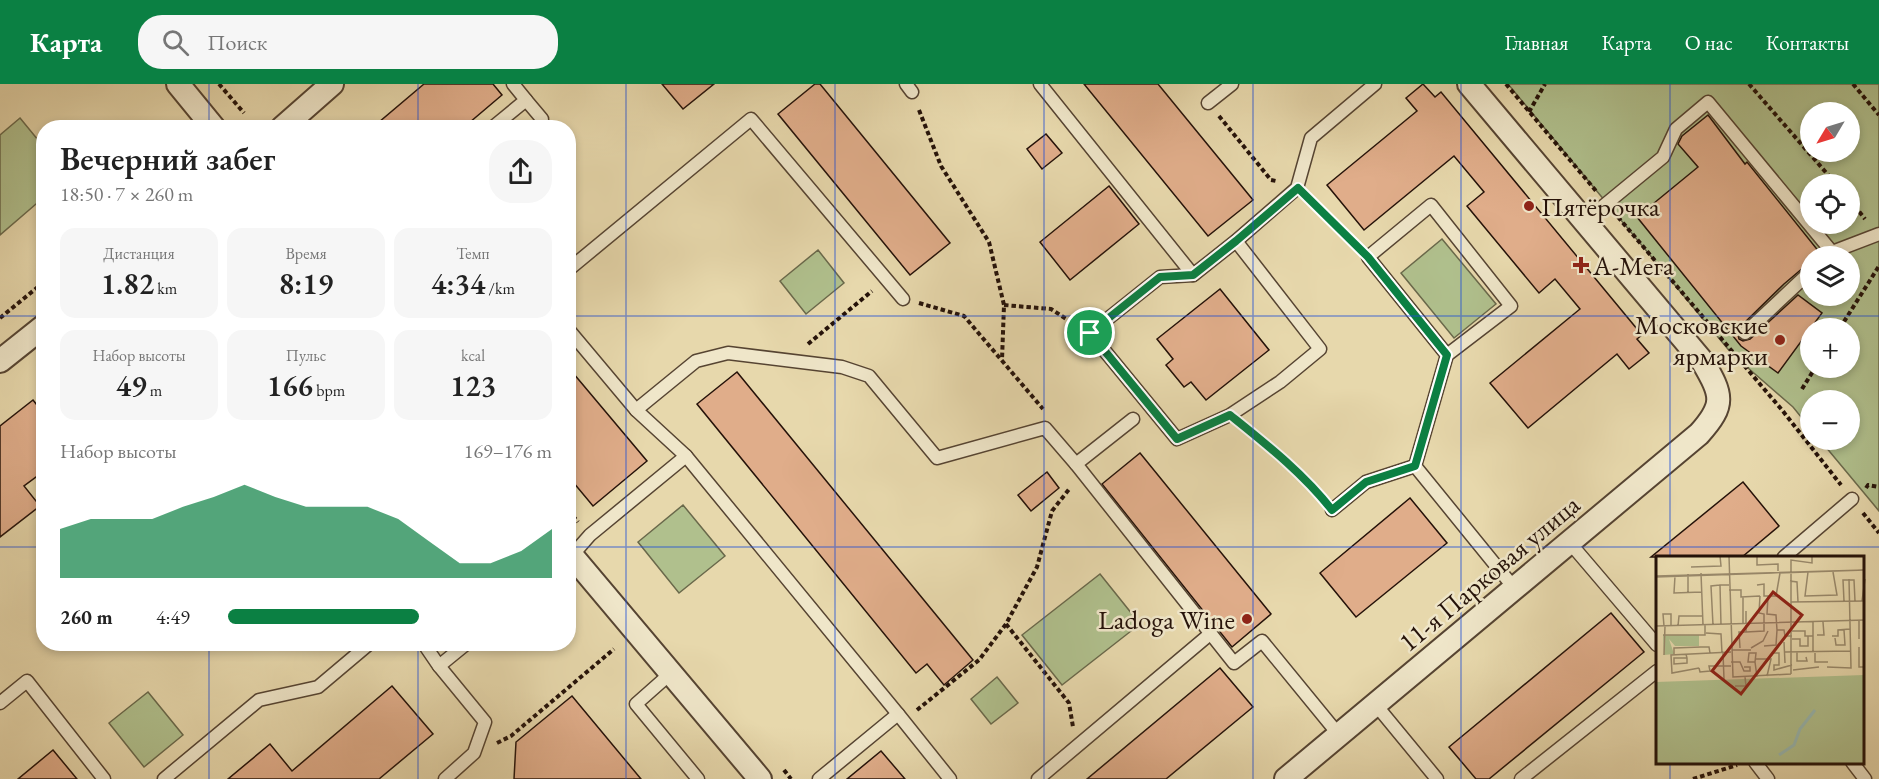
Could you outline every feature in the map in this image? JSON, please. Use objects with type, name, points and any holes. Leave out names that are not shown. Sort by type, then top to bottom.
[{"type":"street","points":[[178,84],[207,120]]},
{"type":"street","points":[[291,120],[332,84]]},
{"type":"street","points":[[1469,84],[1584,222]]},
{"type":"street","name":"11-я Парковая улица","points":[[1286,779],[1699,434],[1712,419],[1719,404],[1716,385],[1703,362],[1584,222]]},
{"type":"street","points":[[0,361],[36,332]]},
{"type":"street","points":[[576,562],[760,779]]},
{"type":"lane","points":[[513,84],[542,119]]},
{"type":"lane","points":[[1040,84],[1193,275]]},
{"type":"lane","points":[[1208,103],[1232,84]]},
{"type":"lane","points":[[1236,241],[1320,349],[1280,382],[1230,415],[1177,439],[1090,333],[1160,277],[1193,275],[1298,188],[1311,138],[1376,84]]},
{"type":"lane","points":[[502,120],[526,100]]},
{"type":"lane","points":[[1584,222],[1663,156],[1676,129],[1708,102],[1823,246]]},
{"type":"lane","points":[[576,263],[751,119],[903,299]]},
{"type":"lane","points":[[1415,466],[1447,355],[1511,306],[1431,205],[1368,257],[1447,355]]},
{"type":"lane","points":[[1849,246],[1879,234]]},
{"type":"lane","points":[[1745,333],[1800,281]]},
{"type":"lane","points":[[576,339],[636,410],[686,456],[950,779]]},
{"type":"lane","points":[[636,410],[696,361],[728,353],[842,367],[869,376],[937,458],[1046,428],[1234,663],[1262,641],[1339,735]]},
{"type":"lane","points":[[1079,469],[1133,419]]},
{"type":"lane","points":[[576,549],[686,456]]},
{"type":"lane","points":[[1332,510],[1366,482],[1415,466]]},
{"type":"lane","points":[[1415,466],[1515,589]]},
{"type":"lane","points":[[1785,556],[1852,499]]},
{"type":"lane","points":[[1570,543],[1656,644]]},
{"type":"lane","points":[[1038,779],[1210,634]]},
{"type":"lane","points":[[164,779],[259,700],[318,687],[361,651]]},
{"type":"lane","points":[[429,651],[485,722],[474,753],[445,779]]},
{"type":"lane","points":[[439,666],[457,651]]},
{"type":"lane","points":[[671,673],[636,704],[698,779]]},
{"type":"lane","points":[[1521,779],[1656,673]]},
{"type":"lane","points":[[0,703],[27,681],[104,779]]},
{"type":"lane","points":[[1376,705],[1437,779]]},
{"type":"lane","points":[[819,779],[901,718]]},
{"type":"lane","points":[[1757,764],[1768,779]]},
{"type":"lane","points":[[1854,764],[1865,779]]},
{"type":"path","points":[[219,84],[244,113]]},
{"type":"path","points":[[1506,84],[1782,410],[1879,533]]},
{"type":"path","points":[[1515,139],[1545,84]]},
{"type":"path","points":[[1749,84],[1827,174]]},
{"type":"path","points":[[1853,84],[1879,116]]},
{"type":"path","points":[[909,88],[941,166],[989,242],[1004,305],[1002,360]]},
{"type":"path","points":[[1208,103],[1271,180],[1298,188],[1368,257]]},
{"type":"path","points":[[1846,318],[1879,266]]},
{"type":"path","points":[[787,360],[886,279]]},
{"type":"path","points":[[0,318],[36,289]]},
{"type":"path","points":[[903,299],[964,316],[1047,413]]},
{"type":"path","points":[[1004,305],[1051,309],[1090,333]]},
{"type":"path","points":[[1802,389],[1809,378]]},
{"type":"path","points":[[1230,415],[1289,463],[1332,510]]},
{"type":"path","points":[[901,718],[979,660],[1006,624],[1037,567],[1052,511],[1079,469]]},
{"type":"path","points":[[1006,624],[1069,703],[1077,747]]},
{"type":"path","points":[[474,753],[511,736],[614,648]]},
{"type":"path","points":[[1692,779],[1738,764]]},
{"type":"green space","points":[[1508,84],[1879,84],[1879,511],[1828,450],[1860,450],[1860,390],[1800,390],[1800,416],[1732,354]]},
{"type":"green space","points":[[20,118],[36,137],[36,204],[0,235],[0,135]]},
{"type":"green space","points":[[1442,239],[1496,304],[1454,338],[1401,273]]},
{"type":"green space","points":[[818,250],[844,283],[806,314],[780,281]]},
{"type":"green space","points":[[683,505],[725,556],[679,593],[638,542]]},
{"type":"green space","points":[[1100,574],[1140,624],[1062,685],[1022,635]]},
{"type":"green space","points":[[997,677],[1018,703],[991,724],[971,699]]},
{"type":"green space","points":[[148,692],[183,735],[144,767],[109,723]]},
{"type":"building","points":[[424,84],[493,84],[502,95],[472,120],[381,120]]},
{"type":"building","points":[[662,84],[714,84],[683,109]]},
{"type":"building","points":[[815,84],[820,84],[950,243],[910,275],[778,114]]},
{"type":"building","points":[[1084,84],[1158,84],[1253,200],[1208,236]]},
{"type":"building","points":[[1423,84],[1435,97],[1441,92],[1642,335],[1637,339],[1649,353],[1629,369],[1617,354],[1528,428],[1490,383],[1580,309],[1555,279],[1539,293],[1467,206],[1484,192],[1454,156],[1364,230],[1327,185],[1417,111],[1406,98]]},
{"type":"building","points":[[1708,115],[1745,164],[1747,162],[1800,228],[1800,234],[1805,234],[1814,246],[1800,246],[1800,270],[1737,330],[1739,339],[1743,341],[1750,339],[1798,295],[1800,306],[1813,306],[1822,313],[1818,318],[1800,318],[1800,343],[1778,373],[1741,346],[1637,217],[1698,167],[1678,144],[1682,136]]},
{"type":"building","points":[[1046,134],[1062,153],[1042,169],[1027,149]]},
{"type":"building","points":[[1109,186],[1139,224],[1070,280],[1040,242]]},
{"type":"building","points":[[1220,289],[1269,350],[1206,400],[1191,382],[1184,387],[1166,365],[1173,359],[1157,339]]},
{"type":"building","points":[[737,372],[973,660],[944,685],[927,664],[916,673],[697,404]]},
{"type":"building","points":[[576,377],[647,461],[593,506],[576,486]]},
{"type":"building","points":[[33,400],[36,404],[36,477],[24,486],[36,501],[36,509],[0,537],[0,426]]},
{"type":"building","points":[[1140,453],[1271,614],[1232,647],[1102,484]]},
{"type":"building","points":[[1047,472],[1059,488],[1031,511],[1018,495]]},
{"type":"building","points":[[1743,482],[1779,526],[1743,556],[1651,557]]},
{"type":"building","points":[[1410,498],[1447,543],[1356,617],[1320,573]]},
{"type":"building","points":[[1611,613],[1644,652],[1489,779],[1476,779],[1449,747]]},
{"type":"building","points":[[1220,668],[1253,707],[1166,779],[1087,779]]},
{"type":"building","points":[[392,686],[433,734],[379,779],[228,779],[270,744],[292,771]]},
{"type":"building","points":[[572,696],[641,779],[514,779],[516,742]]},
{"type":"building","points":[[53,750],[77,779],[18,779]]},
{"type":"building","points":[[881,751],[905,779],[847,779]]},
{"type":"place","name":"Пятёрочка","points":[[1529,206]]},
{"type":"place","name":"А-Мега","points":[[1581,265]]},
{"type":"place","name":"Московские ярмарки","points":[[1780,340]]},
{"type":"place","name":"Ladoga Wine","points":[[1247,619]]},
{"type":"route","points":[[1298,188],[1368,257],[1447,355],[1415,466],[1366,482],[1332,510],[1289,463],[1230,415],[1177,439],[1090,333],[1160,277],[1193,275],[1298,188]]}]
